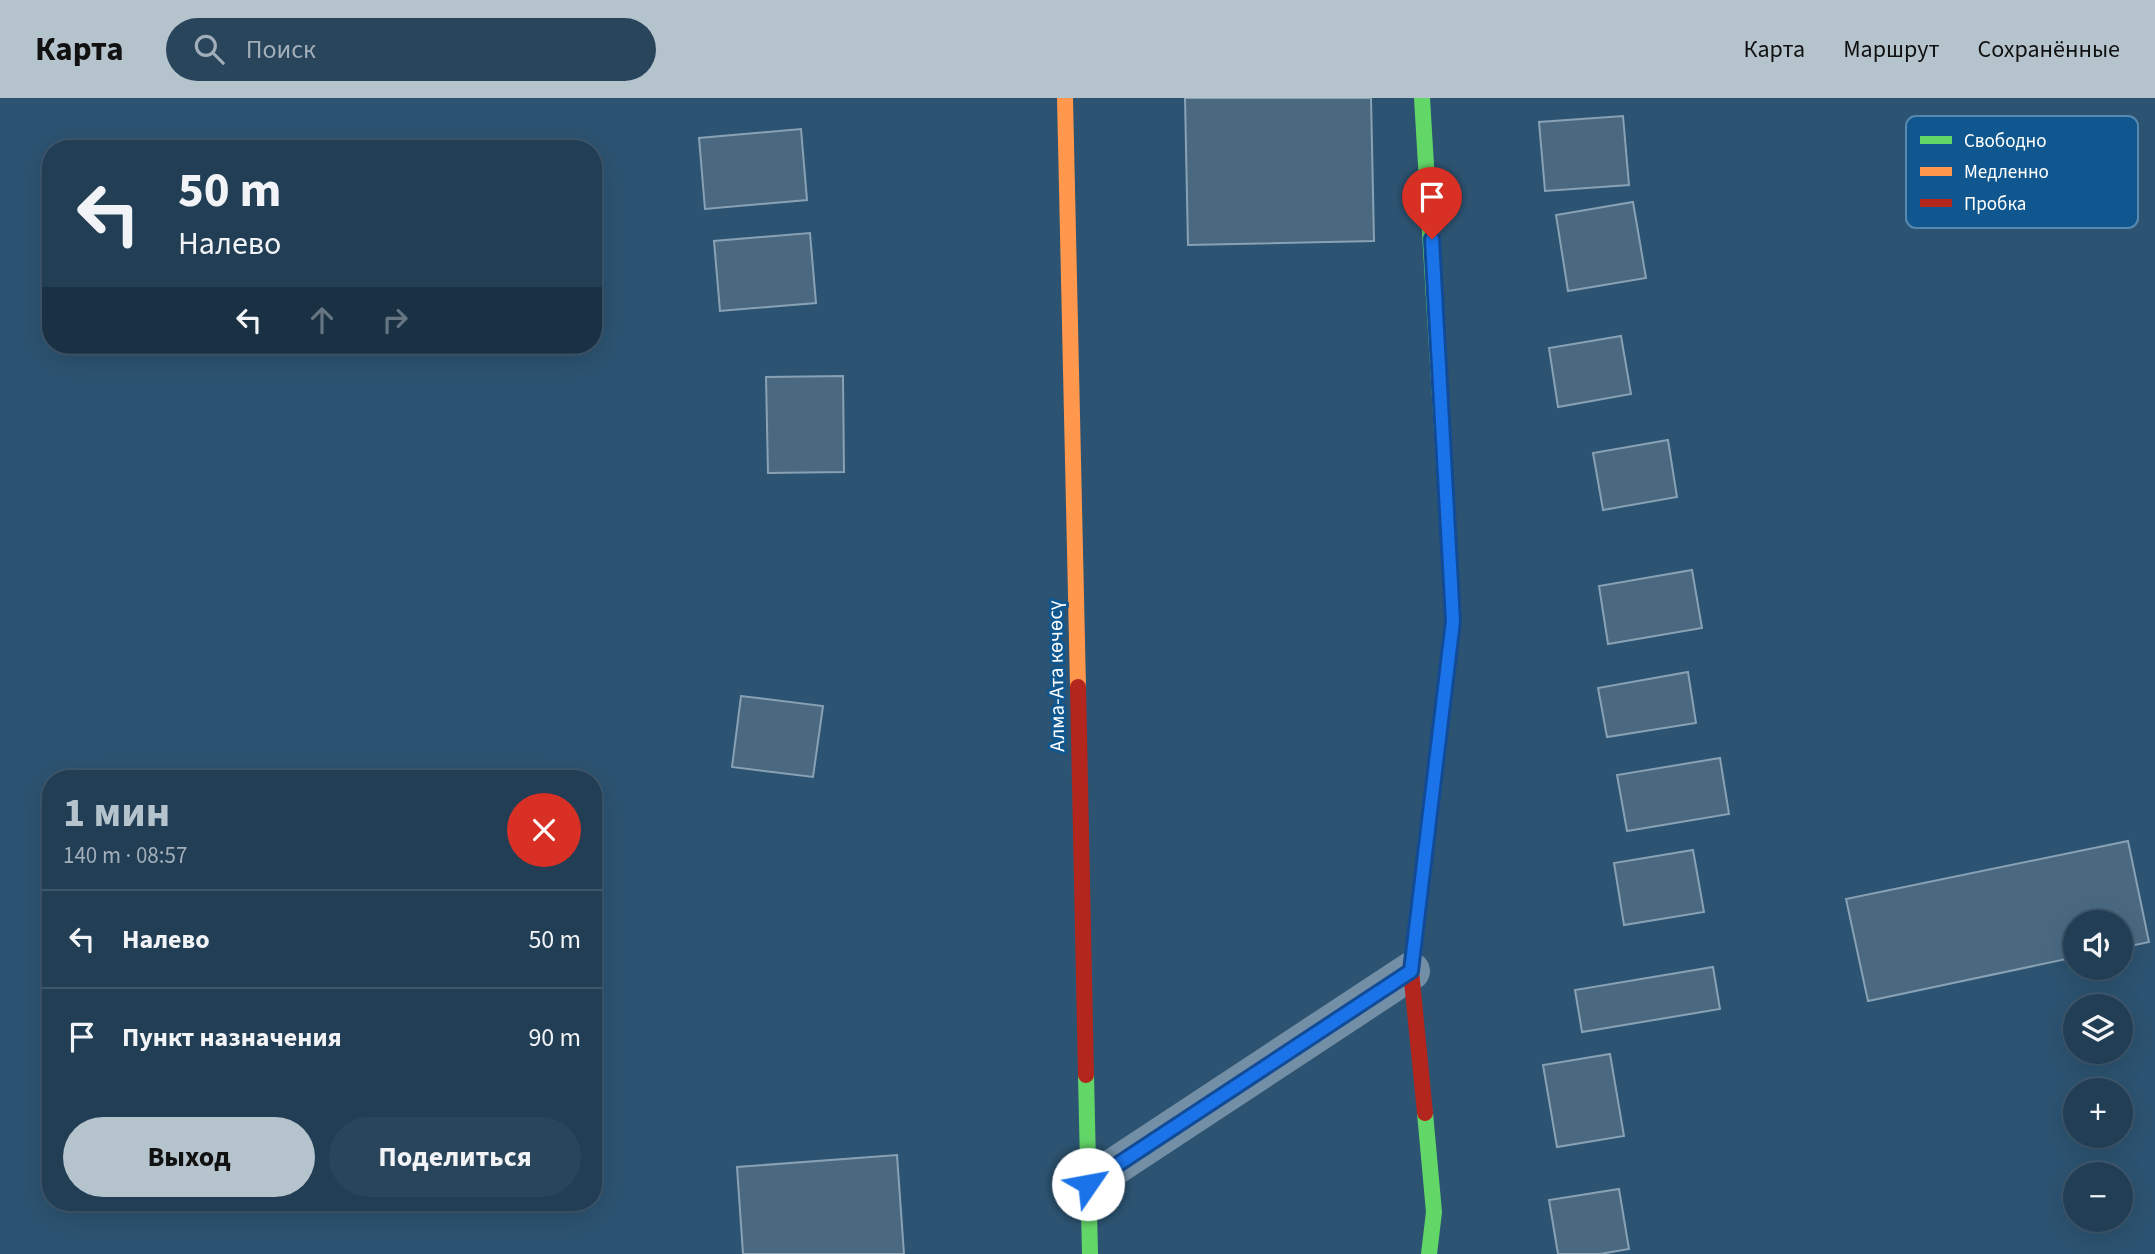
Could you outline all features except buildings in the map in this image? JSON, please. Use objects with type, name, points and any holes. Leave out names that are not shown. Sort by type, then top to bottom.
[{"type":"main road","name":"Алма-Ата көчөсү","points":[[1065,98],[1090,1254]]},
{"type":"main road","points":[[1422,98],[1453,621],[1411,971],[1434,1212],[1429,1254]]},
{"type":"street","points":[[1088,1184],[1411,971]]},
{"type":"traffic: fast","points":[[1422,98],[1449,550]]},
{"type":"traffic: fast","points":[[1086,1075],[1090,1254]]},
{"type":"traffic: fast","points":[[1425,1113],[1434,1212],[1429,1254]]},
{"type":"traffic: slow","points":[[1065,98],[1078,687]]},
{"type":"traffic: jam","points":[[1425,1113],[1411,971],[1453,621],[1449,550]]},
{"type":"traffic: jam","points":[[1078,687],[1086,1075]]},
{"type":"route","points":[[1088,1184],[1411,971],[1453,621],[1432,239]]}]
